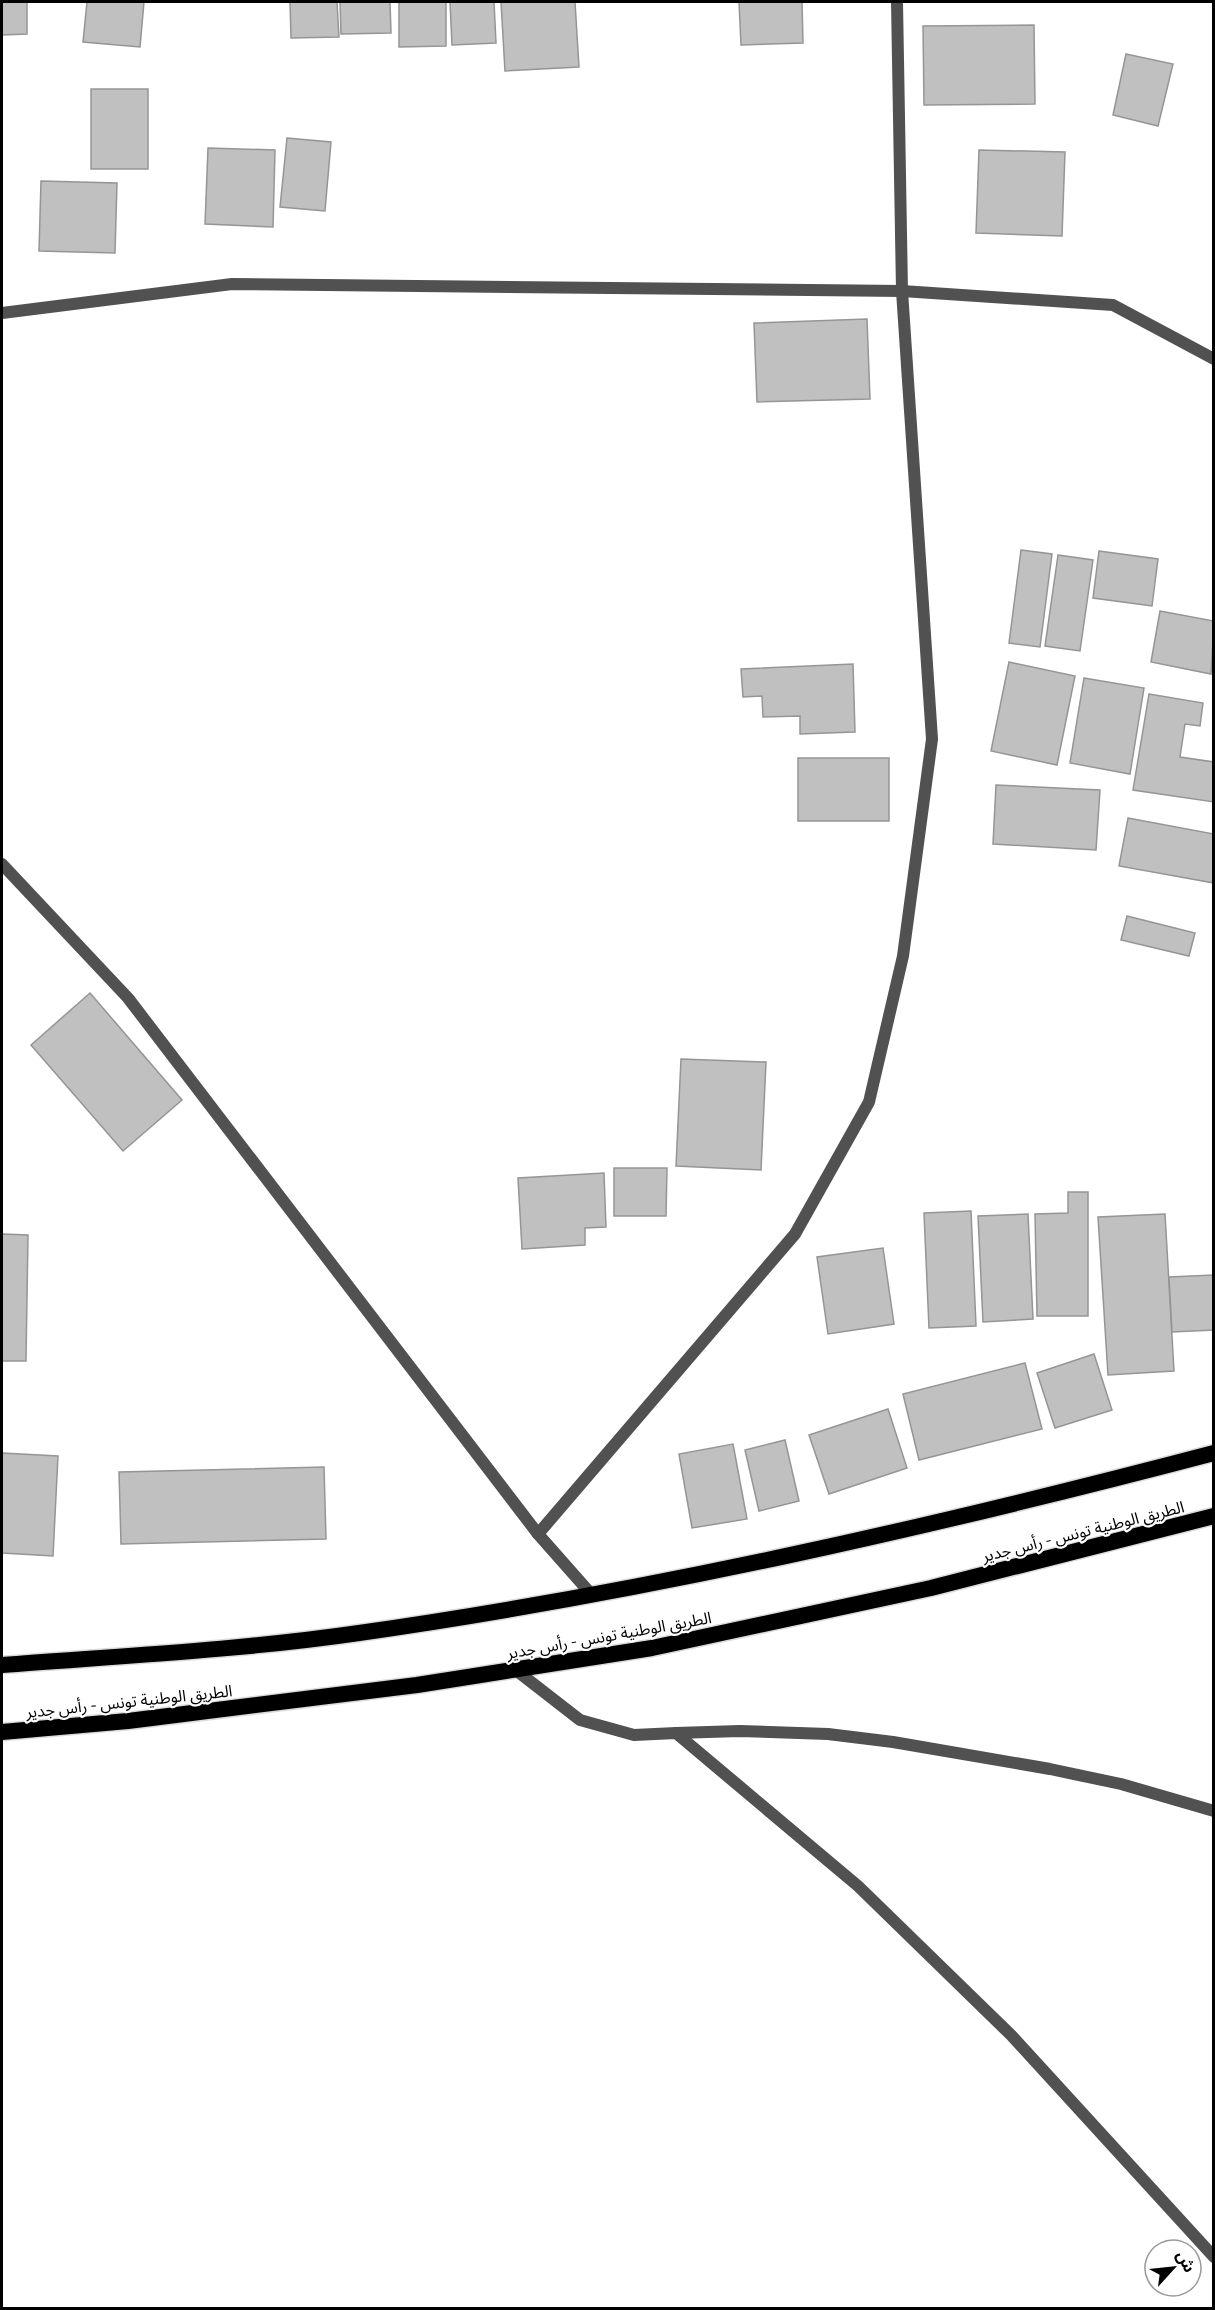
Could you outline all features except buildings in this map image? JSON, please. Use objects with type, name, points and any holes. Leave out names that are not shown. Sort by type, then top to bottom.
[{"type":"highway","points":[[2,1665],[358,1634],[591,1594],[890,1533],[1035,1500],[1214,1453]]},
{"type":"highway","name":"الطريق الوطنية تونس - رأس جدير","points":[[2,1732],[139,1720],[517,1671],[652,1648],[931,1588],[1214,1516]]},
{"type":"street","points":[[538,1534],[795,1234],[869,1102],[903,956],[932,739],[902,291],[897,2]]},
{"type":"street","points":[[2,313],[232,284],[902,291],[1113,305],[1214,359]]},
{"type":"street","points":[[2,864],[128,998],[538,1534],[591,1594]]},
{"type":"street","points":[[517,1671],[580,1720],[634,1735],[740,1731],[828,1734],[893,1742],[1050,1768],[1121,1784],[1214,1811]]},
{"type":"street","points":[[676,1733],[867,1894],[1011,2035],[1214,2257]]}]
